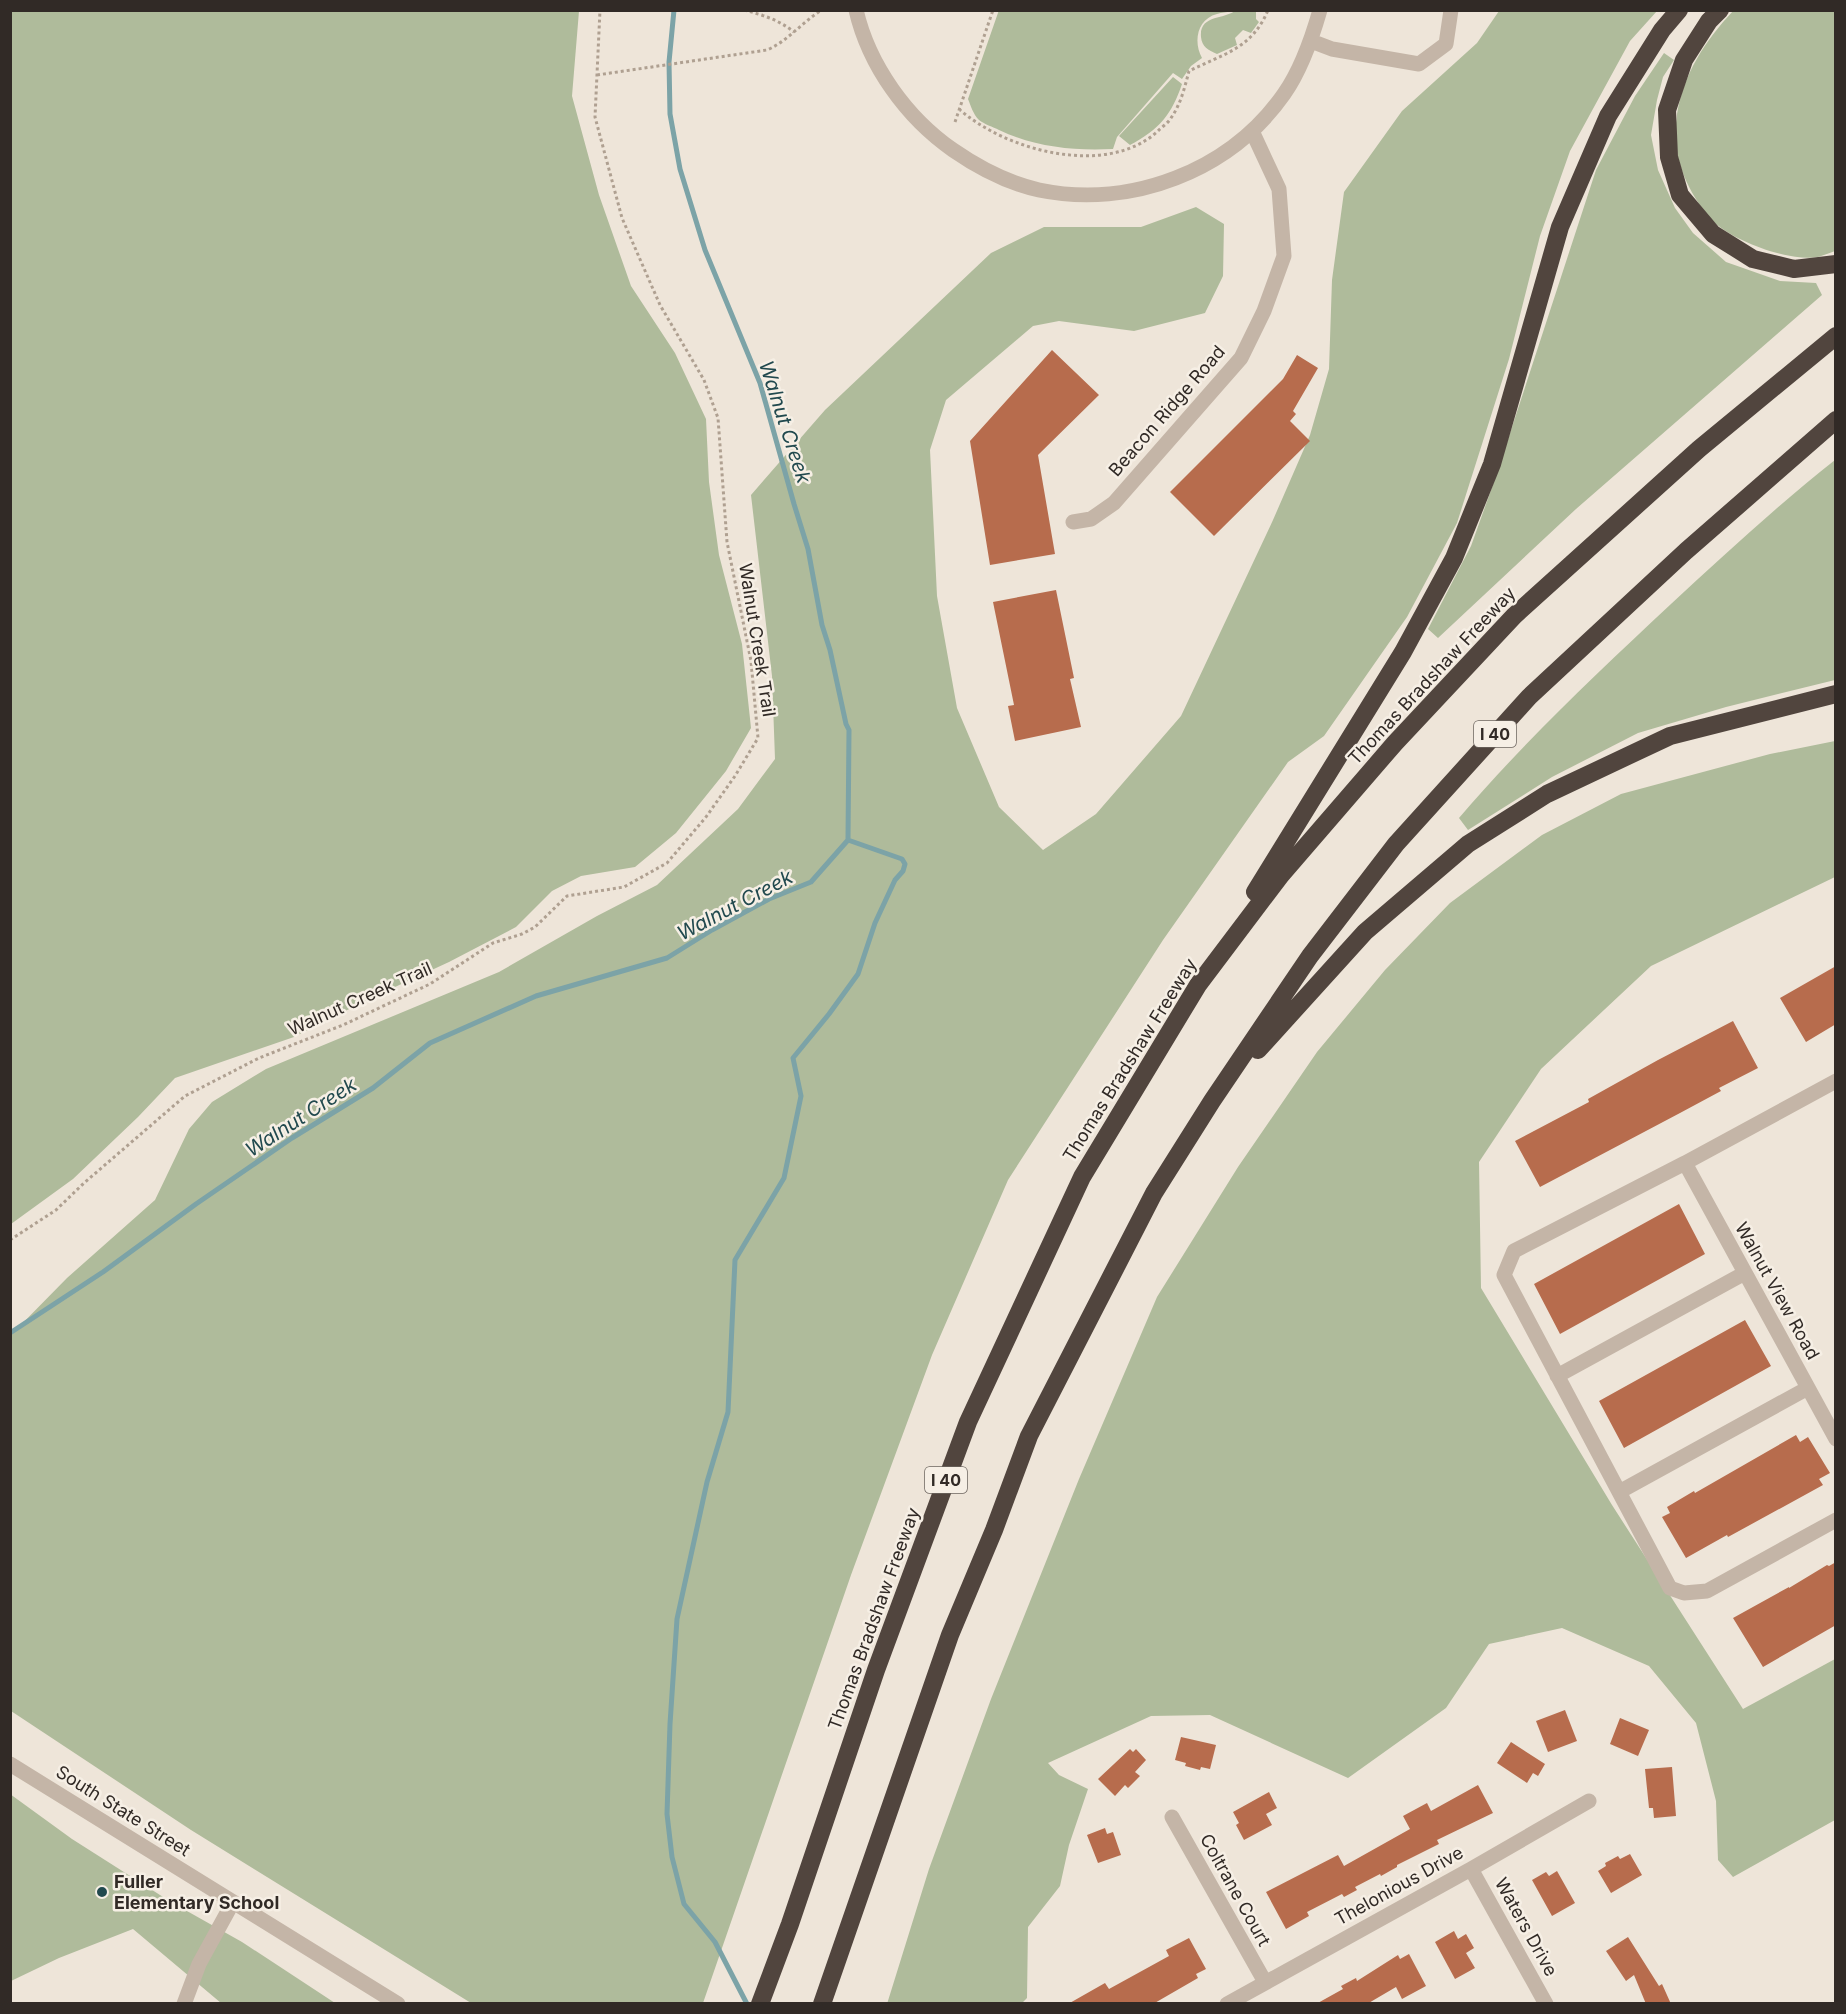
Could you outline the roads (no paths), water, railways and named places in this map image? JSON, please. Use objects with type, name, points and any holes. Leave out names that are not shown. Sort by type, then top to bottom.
[{"type":"highway","points":[[1198,985],[1402,652],[1454,558],[1492,464],[1560,227],[1608,116],[1662,30],[1679,10]]},
{"type":"highway","points":[[1720,10],[1709,21],[1684,60],[1667,110],[1669,157],[1680,195],[1713,234],[1753,259],[1794,269],[1836,264]]},
{"type":"highway","name":"Thomas Bradshaw Freeway","points":[[760,2004],[790,1924],[876,1670],[968,1422],[1082,1177],[1198,985],[1281,875],[1395,743],[1514,616],[1699,449],[1836,336]]},
{"type":"highway","name":"I 40","points":[[822,2004],[950,1635],[994,1530],[1029,1436],[1154,1192],[1212,1101],[1310,956],[1396,844],[1529,698],[1686,551],[1836,420]]},
{"type":"highway","points":[[1212,1101],[1365,932],[1468,844],[1547,794],[1670,736],[1836,694]]},
{"type":"street","points":[[856,10],[872,56],[906,106],[935,137],[970,161],[1001,177],[1039,190],[1087,196],[1133,192],[1179,178],[1217,158],[1252,132],[1285,93],[1311,41],[1320,10]]},
{"type":"street","points":[[1311,41],[1332,49],[1419,64],[1446,44],[1451,10]]},
{"type":"street","name":"Beacon Ridge Road","points":[[1073,522],[1091,519],[1114,503],[1241,358],[1264,311],[1284,256],[1279,189],[1252,132]]},
{"type":"street","points":[[1836,1081],[1685,1163],[1514,1251],[1504,1275],[1670,1588],[1684,1593],[1707,1591],[1836,1520]]},
{"type":"street","name":"Walnut View Road","points":[[1685,1163],[1836,1438]]},
{"type":"street","points":[[1557,1376],[1745,1273]]},
{"type":"street","points":[[1619,1492],[1808,1388]]},
{"type":"street","name":"South State Street","points":[[10,1764],[398,2004]]},
{"type":"street","name":"Thelonious Drive","points":[[1227,2004],[1589,1802]]},
{"type":"street","name":"Coltrane Court","points":[[1172,1817],[1265,1982]]},
{"type":"street","name":"Waters Drive","points":[[1471,1869],[1546,2004]]},
{"type":"street","points":[[184,2004],[199,1964],[233,1902]]},
{"type":"waterway","name":"Walnut Creek","points":[[10,1333],[103,1272],[292,1138],[373,1088],[430,1043],[536,996],[667,958],[769,899],[811,882],[848,840],[849,730],[822,625],[808,549],[760,383],[705,250],[680,169],[670,114],[669,62],[674,10]]},
{"type":"waterway","points":[[747,2004],[715,1942],[684,1904],[672,1857],[667,1814],[677,1619],[707,1482],[728,1412],[735,1260],[784,1178],[801,1096],[793,1058],[858,974],[875,923],[905,864],[902,859],[848,840]]},
{"type":"place","name":"Fuller Elementary School","points":[[102,1892]]}]
